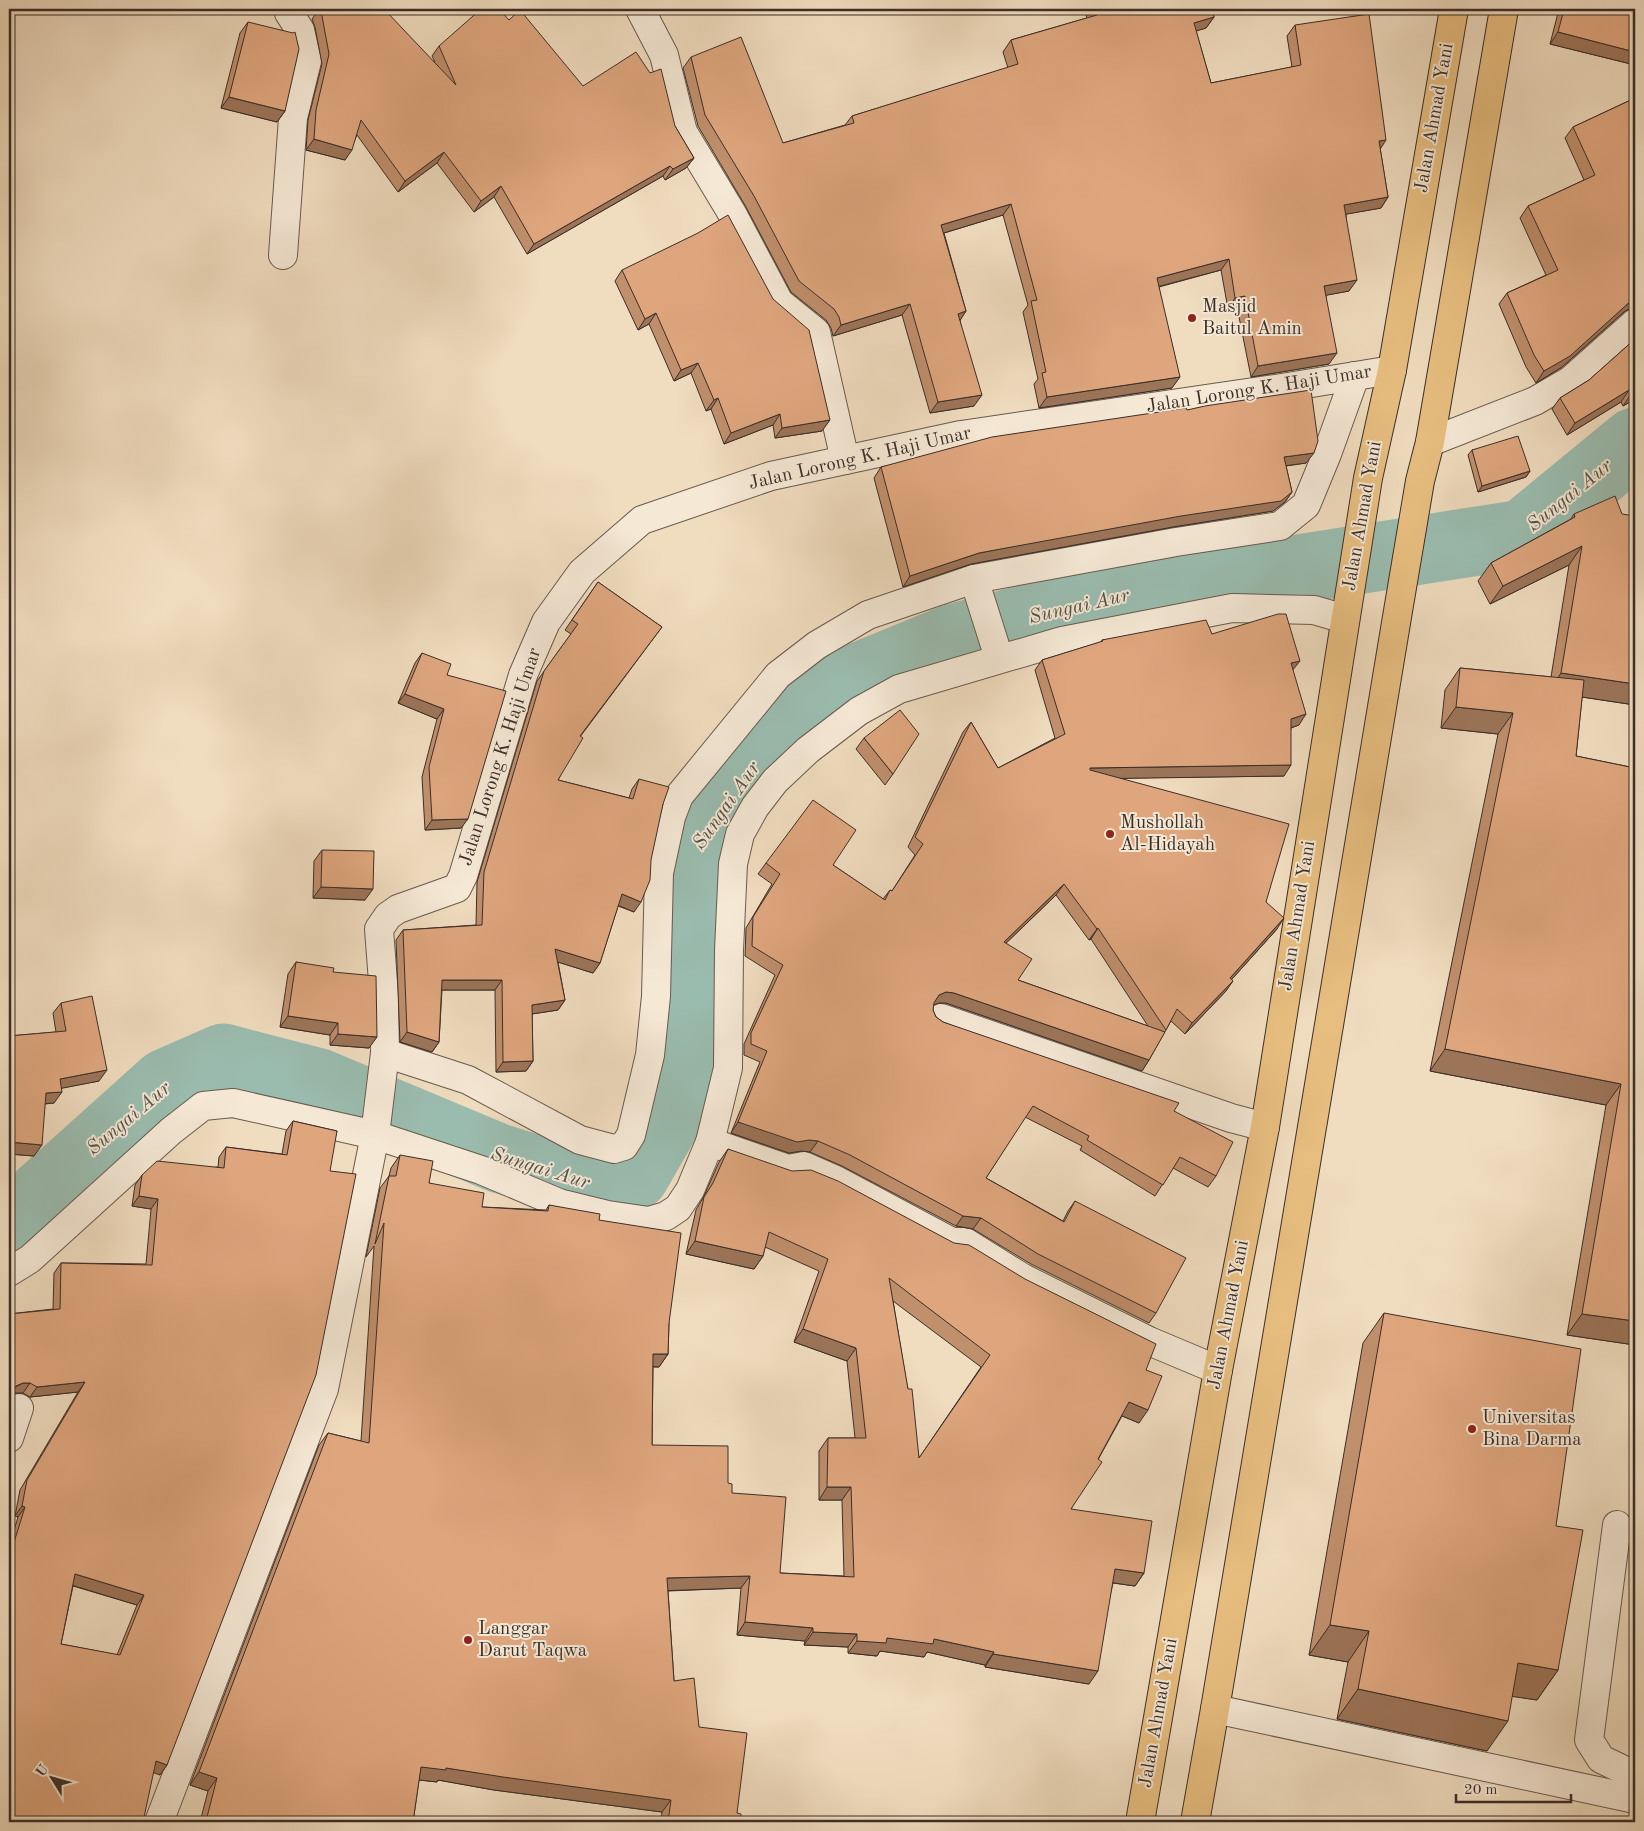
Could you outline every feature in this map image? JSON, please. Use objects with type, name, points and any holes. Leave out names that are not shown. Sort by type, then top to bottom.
[{"type":"highway","name":"Jalan Ahmad Yani","points":[[1140,1822],[1218,1370],[1265,1127],[1368,478],[1392,370],[1454,9]]},
{"type":"highway","points":[[1195,1822],[1420,481],[1430,442],[1504,9]]},
{"type":"street","points":[[283,255],[293,118],[307,60],[300,30],[288,9]]},
{"type":"street","points":[[640,9],[664,55],[683,132],[733,215],[779,302],[816,332],[845,460]]},
{"type":"street","points":[[1430,442],[1535,401],[1570,380],[1635,323]]},
{"type":"street","name":"Jalan Lorong K. Haji Umar","points":[[384,1061],[379,929],[388,916],[398,909],[457,888],[523,676],[546,622],[582,572],[642,520],[771,476],[960,435],[1392,370]]},
{"type":"street","points":[[159,1822],[324,1389],[375,1132],[384,1061],[468,1080],[580,1140],[614,1149],[624,1146],[631,1135],[650,1055],[656,996],[659,873],[671,817],[679,796],[778,675],[817,645],[868,615],[975,584],[1176,542],[1280,526],[1306,505],[1327,454],[1354,376]]},
{"type":"street","points":[[975,584],[995,648]]},
{"type":"street","points":[[9,1272],[30,1259],[171,1130],[203,1106],[233,1104],[375,1132],[481,1170],[559,1203],[608,1215],[648,1221],[666,1216],[678,1208],[690,1190],[710,1142],[728,1068],[729,950],[733,864],[740,834],[755,807],[775,781],[808,750],[859,711],[899,688],[995,648],[1062,641],[1232,608],[1314,610],[1345,616]]},
{"type":"street","points":[[941,1018],[1231,1118],[1265,1127]]},
{"type":"street","points":[[710,1142],[788,1169],[804,1166],[836,1180],[952,1242],[965,1242],[1023,1278],[1149,1341],[1218,1370]]},
{"type":"street","points":[[9,1438],[18,1408]]},
{"type":"street","points":[[1617,1526],[1589,1740],[1601,1759],[1626,1771],[1635,1772]]},
{"type":"street","points":[[1215,1709],[1635,1799]]},
{"type":"building","points":[[319,9],[384,9],[456,85],[439,46],[481,9],[499,9],[509,20],[520,10],[583,86],[636,52],[650,73],[661,69],[675,126],[694,158],[673,169],[670,166],[534,244],[501,186],[481,201],[444,152],[405,181],[361,120],[352,150],[314,139],[316,110],[329,54]]},
{"type":"building","points":[[1095,9],[1212,9],[1214,17],[1194,23],[1211,83],[1301,65],[1295,25],[1369,14],[1386,140],[1379,141],[1388,197],[1344,205],[1357,280],[1324,286],[1337,353],[1258,366],[1245,296],[1235,298],[1229,259],[1157,278],[1180,377],[1047,397],[1042,373],[1046,372],[1031,301],[1037,300],[1011,204],[941,225],[966,311],[958,314],[982,395],[938,402],[910,304],[841,325],[834,309],[799,281],[754,196],[705,115],[691,57],[741,37],[783,143],[854,123],[852,116],[1018,64],[1011,40],[1097,15]]},
{"type":"building","points":[[1564,9],[1635,9],[1635,52],[1558,32]]},
{"type":"building","points":[[248,22],[295,32],[299,49],[285,111],[229,97]]},
{"type":"building","points":[[1635,98],[1635,298],[1570,356],[1544,371],[1534,355],[1507,293],[1558,270],[1528,206],[1595,175],[1573,127]]},
{"type":"building","points":[[728,215],[773,299],[809,330],[830,420],[782,428],[780,414],[731,433],[718,398],[714,400],[698,363],[681,370],[656,313],[645,319],[622,270],[698,233]]},
{"type":"building","points":[[1635,339],[1635,392],[1631,394],[1629,390],[1575,423],[1560,398],[1589,380]]},
{"type":"building","points":[[1311,390],[1318,441],[1314,453],[1284,457],[1292,492],[1281,501],[1181,516],[979,553],[910,576],[881,467],[992,437],[1186,408],[1187,410]]},
{"type":"building","points":[[1518,436],[1530,471],[1482,486],[1472,450]]},
{"type":"building","points":[[1615,496],[1622,514],[1635,516],[1635,684],[1561,673],[1582,546],[1503,586],[1491,563],[1575,517],[1574,514]]},
{"type":"building","points":[[598,582],[662,627],[580,736],[583,738],[558,780],[633,799],[639,779],[669,787],[663,804],[651,860],[650,880],[641,902],[622,894],[600,963],[555,949],[565,1000],[532,1005],[533,1061],[503,1062],[502,980],[442,980],[439,1042],[407,1032],[403,930],[482,925],[484,872],[544,671],[578,624],[572,620]]},
{"type":"building","points":[[1278,614],[1286,614],[1300,661],[1291,663],[1306,714],[1291,719],[1291,765],[1090,768],[1090,770],[1289,824],[1266,902],[1284,918],[1230,978],[1233,981],[1192,1023],[1177,1009],[1166,1030],[1098,928],[1064,884],[1004,942],[1032,959],[1018,980],[1165,1032],[1149,1060],[954,993],[946,992],[939,995],[934,1003],[933,1010],[936,1017],[943,1022],[1179,1103],[1174,1111],[1233,1142],[1216,1176],[1180,1157],[1163,1185],[1087,1140],[1089,1136],[1033,1106],[986,1178],[1064,1222],[1075,1201],[1186,1258],[1156,1313],[1038,1254],[981,1218],[963,1216],[850,1155],[818,1141],[797,1142],[738,1122],[767,1051],[751,1044],[751,1033],[783,965],[752,946],[753,917],[780,874],[766,863],[813,800],[856,830],[833,865],[885,900],[923,844],[915,837],[971,722],[998,768],[1065,734],[1042,660],[1102,640],[1206,620],[1212,634]]},
{"type":"building","points":[[422,653],[451,664],[447,675],[506,691],[468,819],[432,820],[429,767],[444,709],[405,694]]},
{"type":"building","points":[[1460,668],[1584,680],[1576,756],[1635,768],[1635,1321],[1582,1314],[1621,1084],[1445,1049],[1513,713],[1456,707]]},
{"type":"building","points":[[900,710],[919,734],[893,774],[864,738]]},
{"type":"building","points":[[322,850],[374,851],[373,889],[321,887]]},
{"type":"building","points":[[296,962],[334,968],[333,972],[376,976],[377,1037],[338,1034],[338,1023],[288,1016]]},
{"type":"building","points":[[92,996],[107,1070],[60,1079],[62,1092],[46,1093],[42,1145],[9,1142],[9,1036],[66,1031],[61,1003]]},
{"type":"building","points":[[293,1121],[337,1131],[330,1171],[356,1174],[316,1375],[167,1765],[156,1761],[143,1822],[9,1822],[9,1571],[15,1539],[25,1507],[22,1506],[27,1480],[85,1382],[37,1387],[30,1383],[23,1383],[16,1386],[13,1390],[9,1390],[9,1314],[60,1309],[61,1263],[152,1265],[158,1199],[139,1196],[142,1175],[157,1161],[224,1168],[226,1147],[287,1155]],"holes":[[[75,1574],[144,1595],[120,1655],[61,1644]]]},
{"type":"building","points":[[728,1149],[792,1171],[811,1170],[838,1181],[954,1243],[969,1245],[1025,1279],[1156,1344],[1146,1370],[1162,1376],[1148,1410],[1129,1402],[1098,1459],[1102,1462],[1071,1509],[1152,1521],[1144,1573],[1115,1569],[1098,1671],[993,1654],[994,1652],[934,1639],[933,1644],[887,1638],[886,1643],[857,1641],[857,1634],[813,1632],[813,1628],[745,1622],[750,1576],[667,1578],[674,1681],[694,1678],[699,1727],[747,1733],[737,1813],[741,1814],[740,1822],[668,1822],[671,1800],[446,1768],[446,1770],[421,1767],[413,1822],[206,1821],[217,1778],[199,1772],[328,1433],[369,1443],[384,1223],[375,1244],[389,1176],[396,1176],[400,1155],[433,1161],[429,1183],[484,1193],[482,1207],[548,1211],[549,1205],[600,1214],[599,1220],[681,1233],[669,1323],[668,1354],[653,1354],[652,1445],[728,1446],[728,1483],[732,1484],[732,1493],[786,1497],[780,1573],[854,1577],[851,1487],[827,1487],[828,1438],[866,1438],[856,1348],[803,1329],[828,1259],[769,1232],[763,1256],[695,1241],[704,1197],[713,1183]],"holes":[[[889,1278],[990,1355],[919,1458],[912,1389],[908,1389]]]},
{"type":"building","points":[[1384,1313],[1581,1349],[1556,1526],[1583,1530],[1558,1670],[1518,1663],[1508,1721],[1358,1689],[1369,1631],[1330,1625]]},
{"type":"waterway","name":"Sungai Aur","points":[[9,1224],[166,1083],[223,1058],[319,1083],[498,1158],[595,1188],[635,1175],[690,1079],[685,950],[692,849],[775,739],[847,682],[954,638],[1098,600],[1523,534],[1635,442]]},
{"type":"place","name":"Masjid Baitul Amin","points":[[1192,318]]},
{"type":"place","name":"Mushollah Al-Hidayah","points":[[1110,834]]},
{"type":"place","name":"Universitas Bina Darma","points":[[1472,1429]]},
{"type":"place","name":"Langgar Darut Taqwa","points":[[468,1640]]}]
